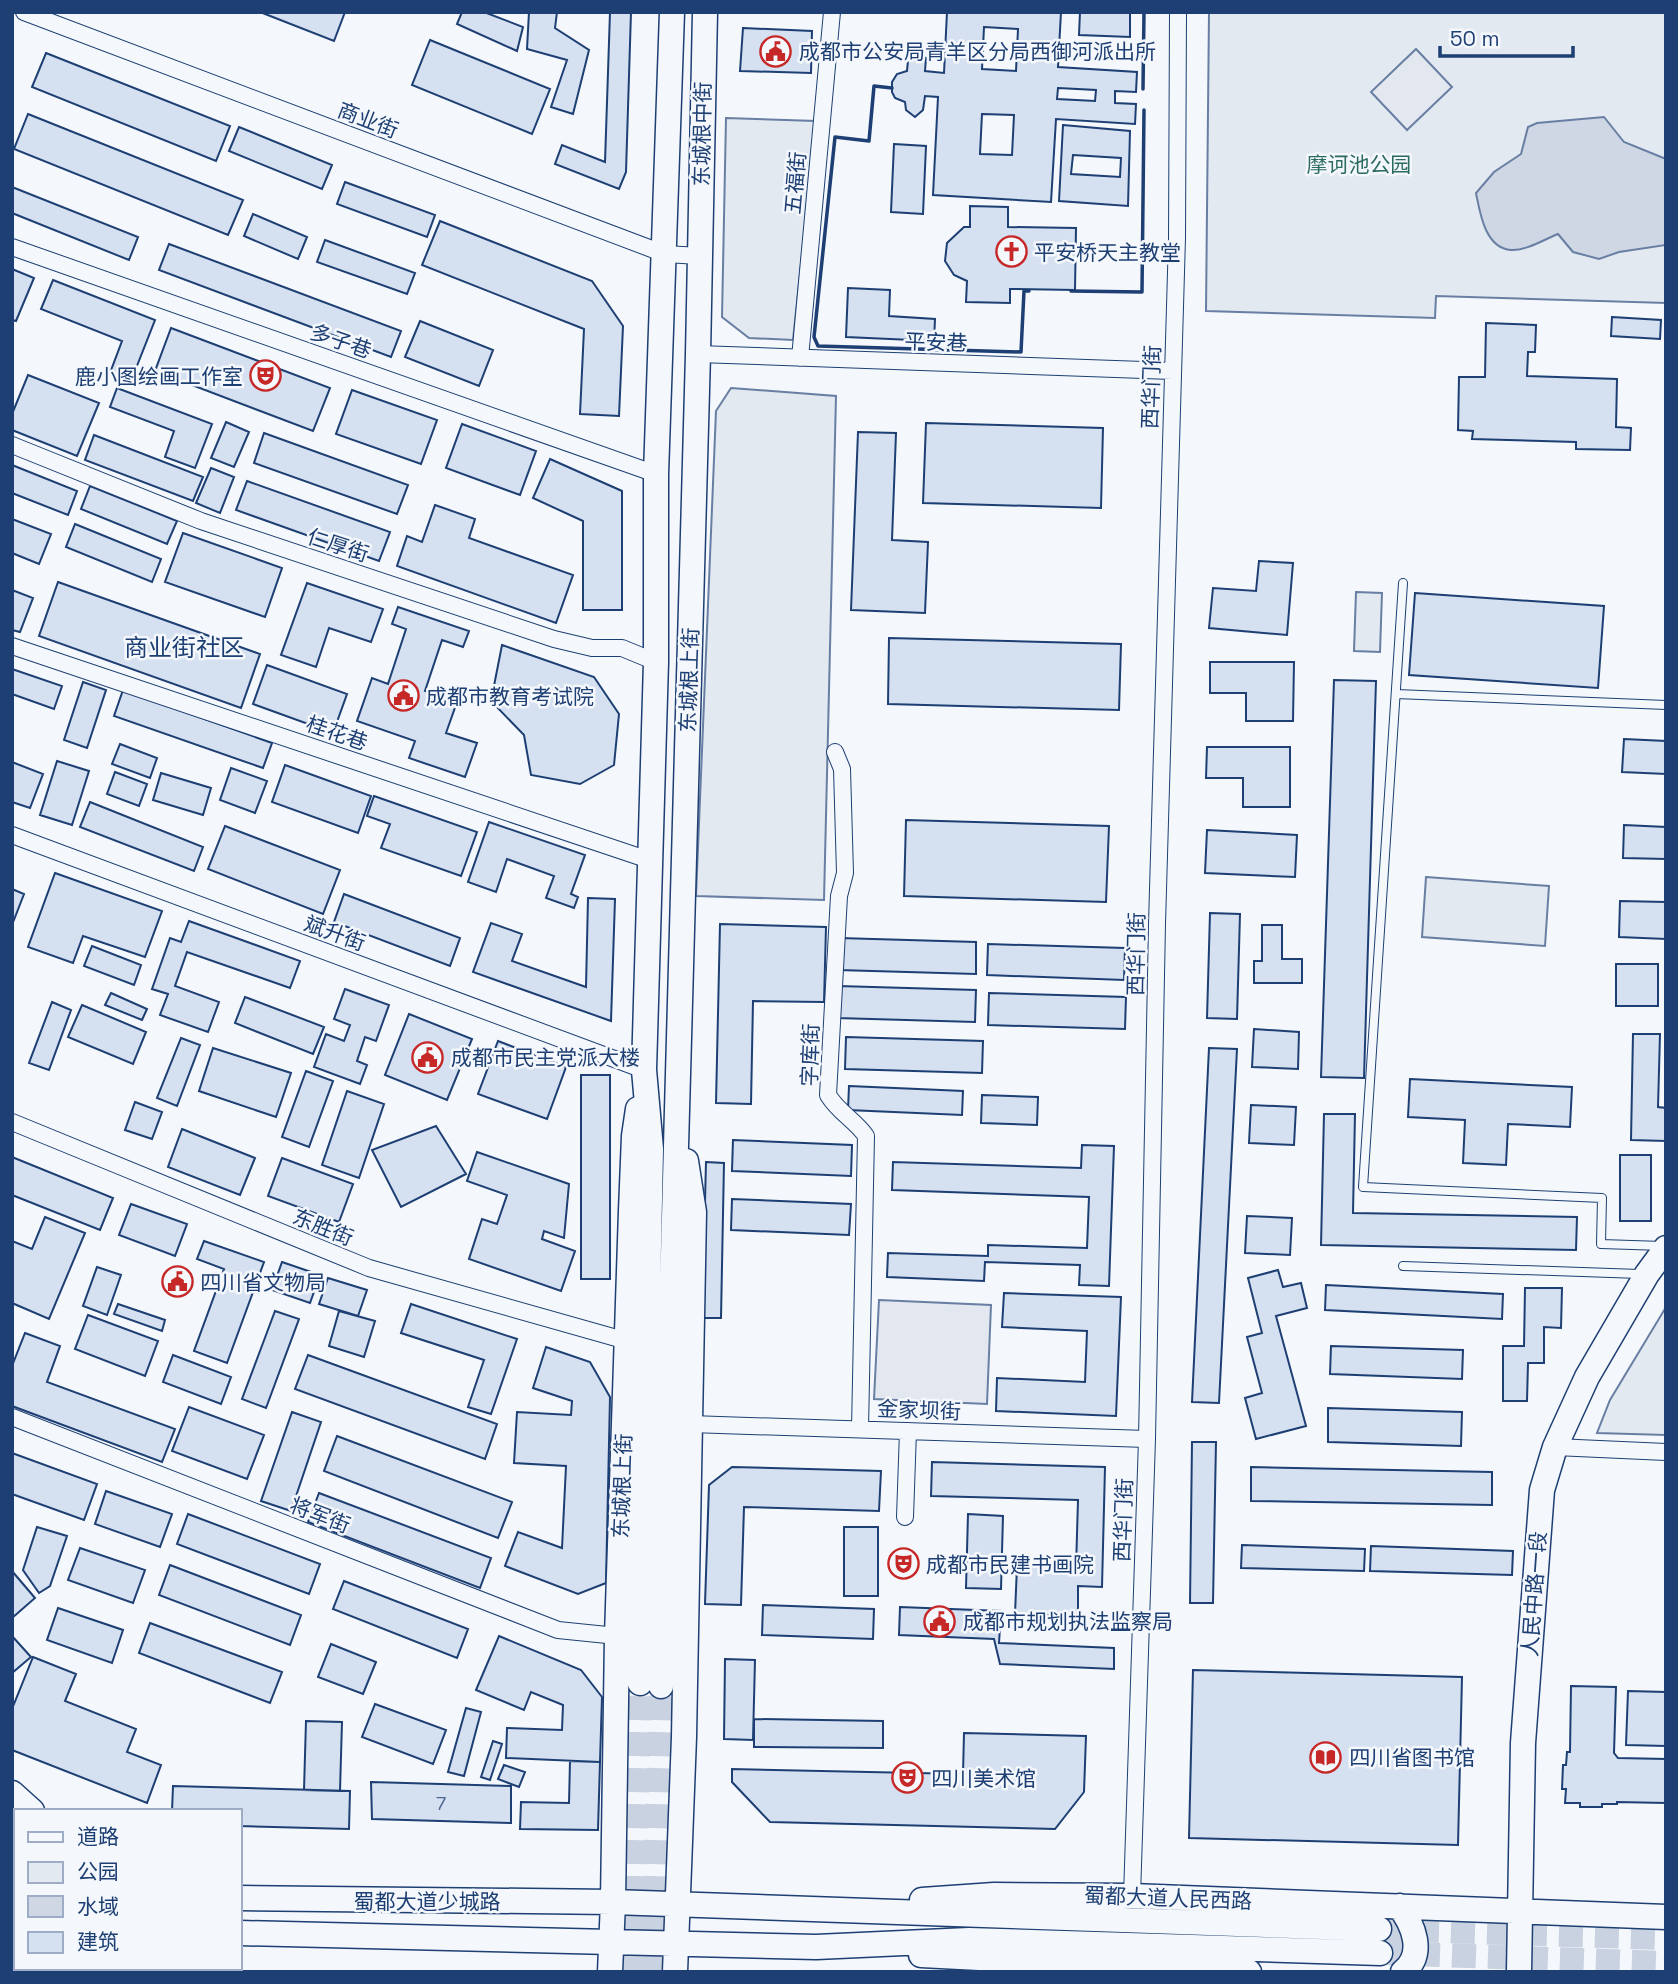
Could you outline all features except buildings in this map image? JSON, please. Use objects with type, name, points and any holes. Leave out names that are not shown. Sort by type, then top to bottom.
[{"type":"main road","name":"东城根中街","points":[[700,256],[706,16]]},
{"type":"main road","name":"东城根中街","points":[[665,254],[671,17]]},
{"type":"main road","name":"东城根上街","points":[[665,254],[656,474],[656,662],[644,1070],[651,1149],[650,1685],[678,1105],[700,256]]},
{"type":"main road","name":"东城根上街","points":[[610,1972],[617,1636],[634,1136],[644,1070]]},
{"type":"main road","name":"东城根上街","points":[[675,1972],[684,1737],[694,1212],[678,1105]]},
{"type":"main road","name":"人民中路一段","points":[[1519,1972],[1523,1743],[1542,1490],[1555,1447],[1587,1377],[1647,1274],[1666,1247]]},
{"type":"main road","points":[[12,1793],[30,1809]]},
{"type":"main road","name":"蜀都大道人民西路","points":[[817,1908],[994,1895],[1132,1896],[1666,1917]]},
{"type":"main road","name":"蜀都大道少城路","points":[[242,1898],[613,1902]]},
{"type":"main road","name":"蜀都大道人民西路","points":[[610,1943],[816,1947],[969,1940],[1380,1941],[1001,1917],[613,1902]]},
{"type":"main road","points":[[1399,1906],[1411,1922],[1415,1939],[1413,1958],[1404,1972]]},
{"type":"main road","name":"蜀都大道少城路","points":[[242,1933],[610,1943]]},
{"type":"main road","name":"蜀都大道人民西路","points":[[816,1947],[967,1959],[1249,1972]]},
{"type":"street","name":"商业街","points":[[24,12],[665,254],[700,256]]},
{"type":"street","name":"五福街","points":[[800,358],[832,12]]},
{"type":"street","name":"西华门街","points":[[1132,1896],[1147,1439],[1157,938],[1177,238],[1178,12]]},
{"type":"street","name":"多子巷","points":[[12,247],[656,474]]},
{"type":"street","name":"平安巷","points":[[698,354],[1172,371]]},
{"type":"street","name":"仁厚街","points":[[12,445],[214,525],[555,639],[592,648],[622,648],[656,662]]},
{"type":"street","name":"桂花巷","points":[[12,646],[649,860]]},
{"type":"street","name":"字库街","points":[[835,752],[842,769],[845,873],[839,896],[828,1095],[836,1108],[856,1122],[866,1136],[860,1429]]},
{"type":"street","name":"斌升街","points":[[12,835],[644,1070]]},
{"type":"street","name":"东胜街","points":[[12,1122],[369,1268],[627,1342]]},
{"type":"street","name":"将军街","points":[[12,1417],[558,1630],[617,1636]]},
{"type":"street","name":"金家坝街","points":[[690,1423],[1147,1439]]},
{"type":"street","points":[[905,1517],[908,1431]]},
{"type":"street","points":[[1555,1447],[1666,1452]]},
{"type":"lane","points":[[1403,583],[1363,1187],[1602,1198],[1601,1244],[1666,1247]]},
{"type":"lane","points":[[1396,694],[1666,705]]},
{"type":"lane","points":[[1403,1266],[1647,1274]]},
{"type":"green space","name":"摩诃池公园","points":[[1209,12],[1666,12],[1666,303],[1436,296],[1435,318],[1206,311]]},
{"type":"green space","points":[[726,118],[816,121],[793,340],[749,338],[722,317]]},
{"type":"green space","points":[[731,388],[836,396],[824,900],[696,896],[716,411]]},
{"type":"green space","points":[[1356,592],[1382,593],[1380,652],[1354,651]]},
{"type":"green space","points":[[1426,877],[1549,886],[1545,946],[1422,937]]},
{"type":"green space","points":[[1666,1307],[1666,1435],[1597,1433],[1610,1400]]},
{"type":"shaded area","points":[[1416,49],[1452,87],[1407,130],[1371,92]]},
{"type":"shaded area","points":[[879,1300],[991,1305],[987,1404],[874,1399]]},
{"type":"water","points":[[1604,117],[1624,142],[1666,159],[1666,245],[1619,252],[1599,259],[1573,252],[1558,234],[1517,250],[1502,248],[1495,243],[1485,228],[1476,193],[1494,172],[1521,154],[1528,127],[1537,123]]},
{"type":"tunnel","points":[[632,1972],[640,1683]]},
{"type":"tunnel","points":[[652,1972],[661,1686]]},
{"type":"tunnel","points":[[1379,1929],[1666,1938]]},
{"type":"tunnel","points":[[1380,1953],[1666,1963]]},
{"type":"wall","points":[[1143,89],[1144,12]]},
{"type":"wall","points":[[892,88],[874,86],[869,141],[835,137],[814,337],[818,346],[1021,352],[1024,291],[1029,291]]},
{"type":"wall","points":[[1071,291],[1142,292],[1144,110]]},
{"type":"place","name":"成都市公安局青羊区分局西御河派出所","points":[[776,51]]},
{"type":"place","name":"平安桥天主教堂","points":[[1011,252]]},
{"type":"place","name":"鹿小图绘画工作室","points":[[266,376]]},
{"type":"place","name":"成都市教育考试院","points":[[403,696]]},
{"type":"place","name":"成都市民主党派大楼","points":[[428,1057]]},
{"type":"place","name":"四川省文物局","points":[[177,1282]]},
{"type":"place","name":"成都市民建书画院","points":[[903,1564]]},
{"type":"place","name":"成都市规划执法监察局","points":[[940,1621]]},
{"type":"place","name":"四川省图书馆","points":[[1326,1757]]},
{"type":"place","name":"四川美术馆","points":[[908,1778]]},
{"type":"district","name":"商业街社区","points":[[184,647]]}]
